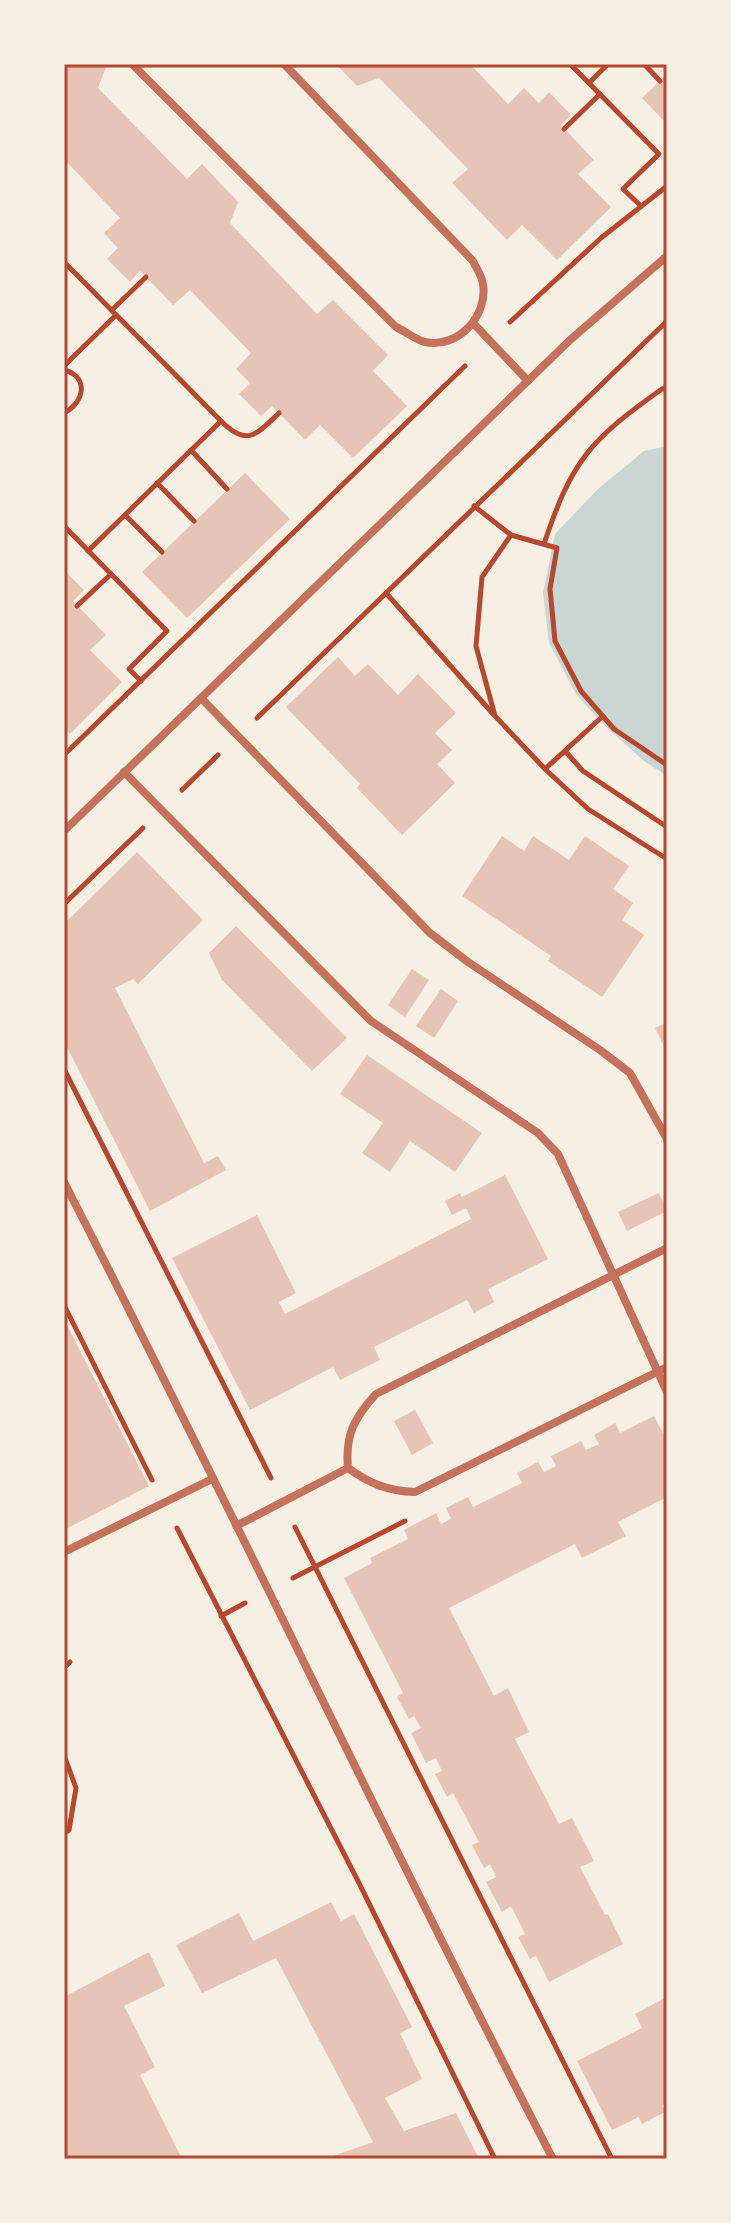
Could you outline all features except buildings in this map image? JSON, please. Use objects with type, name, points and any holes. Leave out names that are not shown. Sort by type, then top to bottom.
[{"type":"street","points":[[132,64],[396,327],[425,342],[452,340],[474,324],[482,307],[483,283],[473,261],[284,64]]},
{"type":"street","points":[[64,831],[528,381],[592,320],[667,256]]},
{"type":"street","points":[[474,324],[528,381]]},
{"type":"street","points":[[201,698],[430,933],[630,1073],[667,1139]]},
{"type":"street","points":[[124,772],[371,1021],[538,1133],[558,1154],[667,1392]]},
{"type":"street","points":[[64,1182],[368,1797],[553,2159]]},
{"type":"street","points":[[348,1468],[346,1448],[352,1429],[359,1412],[376,1394],[667,1248]]},
{"type":"street","points":[[348,1468],[370,1483],[394,1491],[415,1492],[667,1367]]},
{"type":"street","points":[[236,1526],[348,1468]]},
{"type":"street","points":[[64,1552],[212,1479]]},
{"type":"path","points":[[570,64],[659,154],[623,189],[641,206]]},
{"type":"path","points":[[589,83],[608,64]]},
{"type":"path","points":[[644,64],[660,81]]},
{"type":"path","points":[[564,129],[600,94]]},
{"type":"path","points":[[64,755],[542,291],[601,238],[667,186]]},
{"type":"path","points":[[64,262],[232,432],[241,436],[258,433],[279,413]]},
{"type":"path","points":[[64,413],[74,408],[82,390],[78,379],[64,368],[146,277]]},
{"type":"path","points":[[64,904],[667,321]]},
{"type":"path","points":[[544,544],[569,477],[590,446],[618,420],[667,388]]},
{"type":"path","points":[[88,551],[221,421]]},
{"type":"path","points":[[191,450],[227,489]]},
{"type":"path","points":[[157,483],[194,521]]},
{"type":"path","points":[[474,506],[511,535],[557,548],[550,589],[555,641],[581,691],[614,729],[667,765]]},
{"type":"path","points":[[125,515],[162,552]]},
{"type":"path","points":[[64,526],[167,631],[129,669],[141,681]]},
{"type":"path","points":[[495,716],[476,646],[482,577],[511,535]]},
{"type":"path","points":[[77,606],[111,574]]},
{"type":"path","points":[[386,593],[545,769],[588,809],[667,859]]},
{"type":"path","points":[[545,769],[603,716]]},
{"type":"path","points":[[565,751],[583,771],[667,827]]},
{"type":"path","points":[[64,1069],[612,2159]]},
{"type":"path","points":[[64,1305],[359,1883],[495,2159]]},
{"type":"path","points":[[64,1668],[70,1662]]},
{"type":"path","points":[[64,1755],[76,1788],[69,1830],[64,1833]]},
{"type":"shaded area","points":[[667,446],[667,776],[644,761],[603,724],[576,694],[549,643],[543,593],[555,534],[598,489],[644,451]]}]
